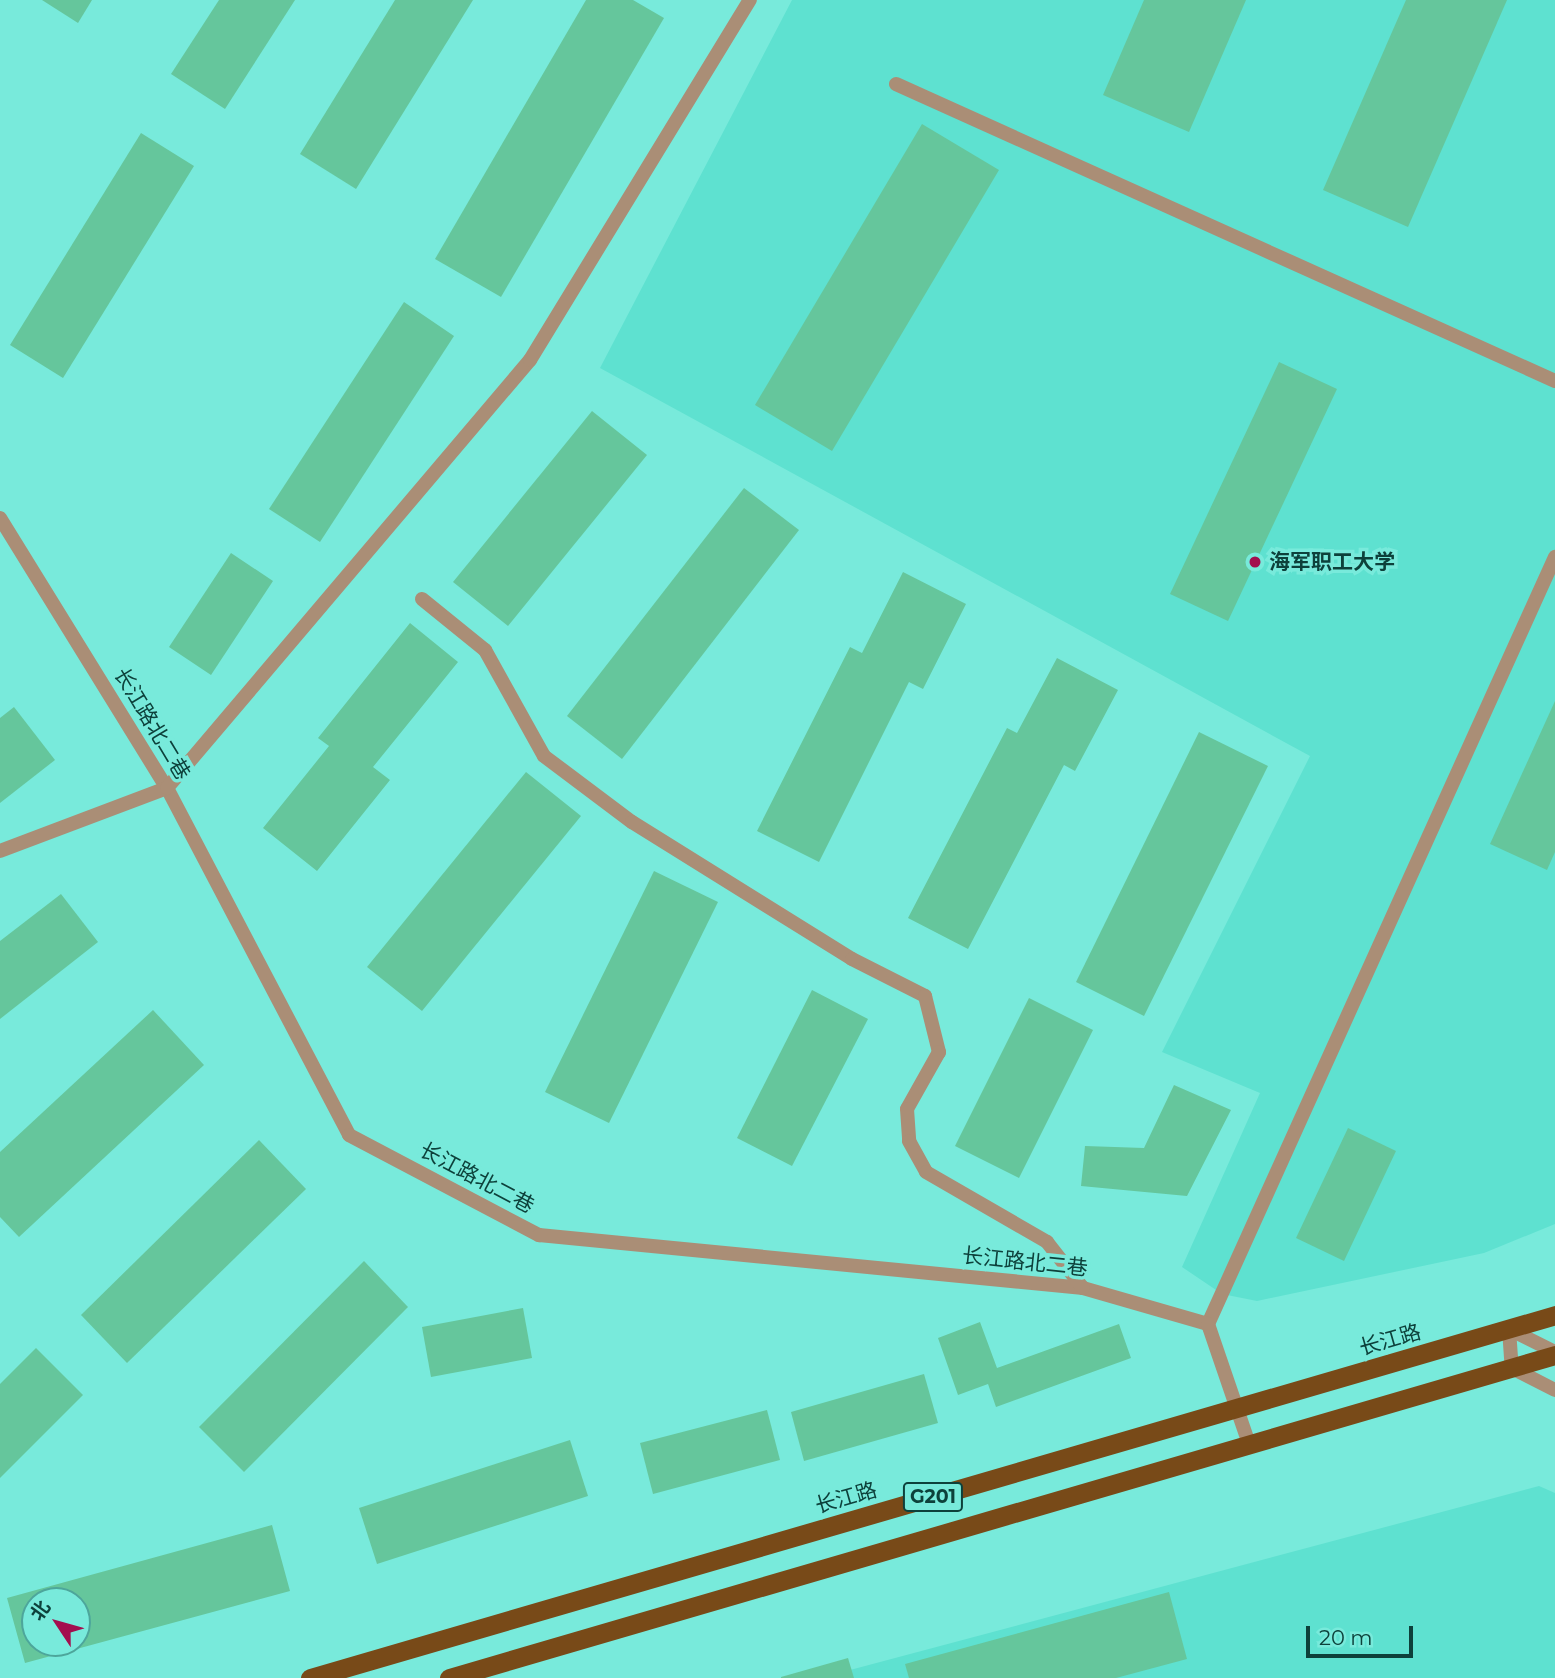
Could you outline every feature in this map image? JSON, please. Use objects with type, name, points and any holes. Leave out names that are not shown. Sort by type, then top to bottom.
[{"type":"highway","name":"长江路","points":[[310,1678],[1555,1315]]},
{"type":"highway","name":"G201","points":[[449,1678],[1555,1353]]},
{"type":"street","points":[[0,851],[167,788],[530,360],[750,0]]},
{"type":"street","points":[[896,84],[1555,381]]},
{"type":"street","name":"长江路北二巷","points":[[0,518],[167,788],[349,1135],[539,1235],[1083,1288],[1208,1324]]},
{"type":"street","points":[[1249,1444],[1208,1324],[1555,557]]},
{"type":"street","points":[[422,599],[485,650],[544,756],[632,822],[852,958],[925,996],[939,1052],[906,1109],[909,1141],[926,1172],[1047,1242],[1083,1288]]},
{"type":"street","points":[[1509,1329],[1555,1353]]},
{"type":"street","points":[[1509,1329],[1511,1368],[1555,1390]]},
{"type":"shaded area","name":"海军职工大学","points":[[792,0],[1555,0],[1555,1224],[1484,1253],[1257,1301],[1222,1294],[1182,1267],[1260,1093],[1162,1052],[1310,756],[600,368]]},
{"type":"shaded area","points":[[1539,1486],[1555,1493],[1555,1678],[820,1678]]},
{"type":"building","points":[[42,0],[92,0],[78,23]]},
{"type":"building","points":[[219,0],[295,0],[225,109],[171,74]]},
{"type":"building","points":[[395,0],[473,0],[356,189],[300,154]]},
{"type":"building","points":[[586,0],[633,0],[664,18],[501,297],[435,259]]},
{"type":"building","points":[[1144,0],[1246,0],[1189,132],[1103,95]]},
{"type":"building","points":[[1406,0],[1507,0],[1408,227],[1323,190]]},
{"type":"building","points":[[922,124],[999,170],[832,451],[755,405]]},
{"type":"building","points":[[141,133],[194,166],[63,378],[10,345]]},
{"type":"building","points":[[404,302],[454,336],[320,542],[269,509]]},
{"type":"building","points":[[1279,362],[1337,389],[1228,621],[1170,594]]},
{"type":"building","points":[[592,411],[647,455],[508,626],[453,582]]},
{"type":"building","points":[[744,488],[799,530],[622,759],[567,716]]},
{"type":"building","points":[[231,553],[273,581],[211,675],[169,647]]},
{"type":"building","points":[[903,572],[966,604],[923,689],[909,682],[819,862],[757,831],[850,647],[862,653]]},
{"type":"building","points":[[410,623],[458,662],[373,767],[390,780],[317,871],[263,828],[329,746],[318,738]]},
{"type":"building","points":[[1057,658],[1118,690],[1075,771],[1064,765],[968,949],[908,918],[1007,728],[1017,733]]},
{"type":"building","points":[[1555,701],[1555,852],[1547,870],[1490,844]]},
{"type":"building","points":[[14,707],[55,760],[0,803],[0,718]]},
{"type":"building","points":[[1199,732],[1268,766],[1144,1016],[1076,982]]},
{"type":"building","points":[[526,772],[581,816],[422,1011],[367,967]]},
{"type":"building","points":[[654,871],[718,902],[609,1123],[545,1092]]},
{"type":"building","points":[[61,894],[98,942],[0,1019],[0,941]]},
{"type":"building","points":[[812,990],[868,1019],[792,1166],[737,1138]]},
{"type":"building","points":[[1029,998],[1093,1030],[1019,1178],[955,1146]]},
{"type":"building","points":[[153,1010],[204,1065],[19,1237],[0,1217],[0,1152]]},
{"type":"building","points":[[1174,1085],[1231,1110],[1187,1196],[1081,1186],[1085,1146],[1144,1148]]},
{"type":"building","points":[[1348,1128],[1396,1151],[1344,1261],[1296,1238]]},
{"type":"building","points":[[259,1140],[306,1189],[127,1363],[81,1315]]},
{"type":"building","points":[[364,1261],[408,1307],[244,1472],[199,1427]]},
{"type":"building","points":[[523,1308],[532,1358],[431,1377],[422,1327]]},
{"type":"building","points":[[980,1322],[997,1368],[1119,1324],[1131,1358],[996,1407],[988,1384],[958,1395],[938,1338]]},
{"type":"building","points":[[36,1348],[83,1395],[0,1478],[0,1384]]},
{"type":"building","points":[[924,1374],[938,1423],[804,1461],[791,1412]]},
{"type":"building","points":[[767,1410],[780,1460],[653,1494],[640,1443]]},
{"type":"building","points":[[570,1440],[588,1496],[377,1564],[359,1508]]},
{"type":"building","points":[[272,1525],[290,1591],[91,1645],[91,1587],[47,1587]]},
{"type":"building","points":[[1169,1592],[1187,1659],[1116,1678],[909,1678],[905,1664]]},
{"type":"building","points":[[21,1594],[21,1649],[7,1598]]},
{"type":"building","points":[[23,1657],[47,1657],[25,1663]]},
{"type":"building","points":[[848,1658],[854,1678],[781,1678],[781,1677]]},
{"type":"place","name":"海军职工大学","points":[[1255,562]]}]
